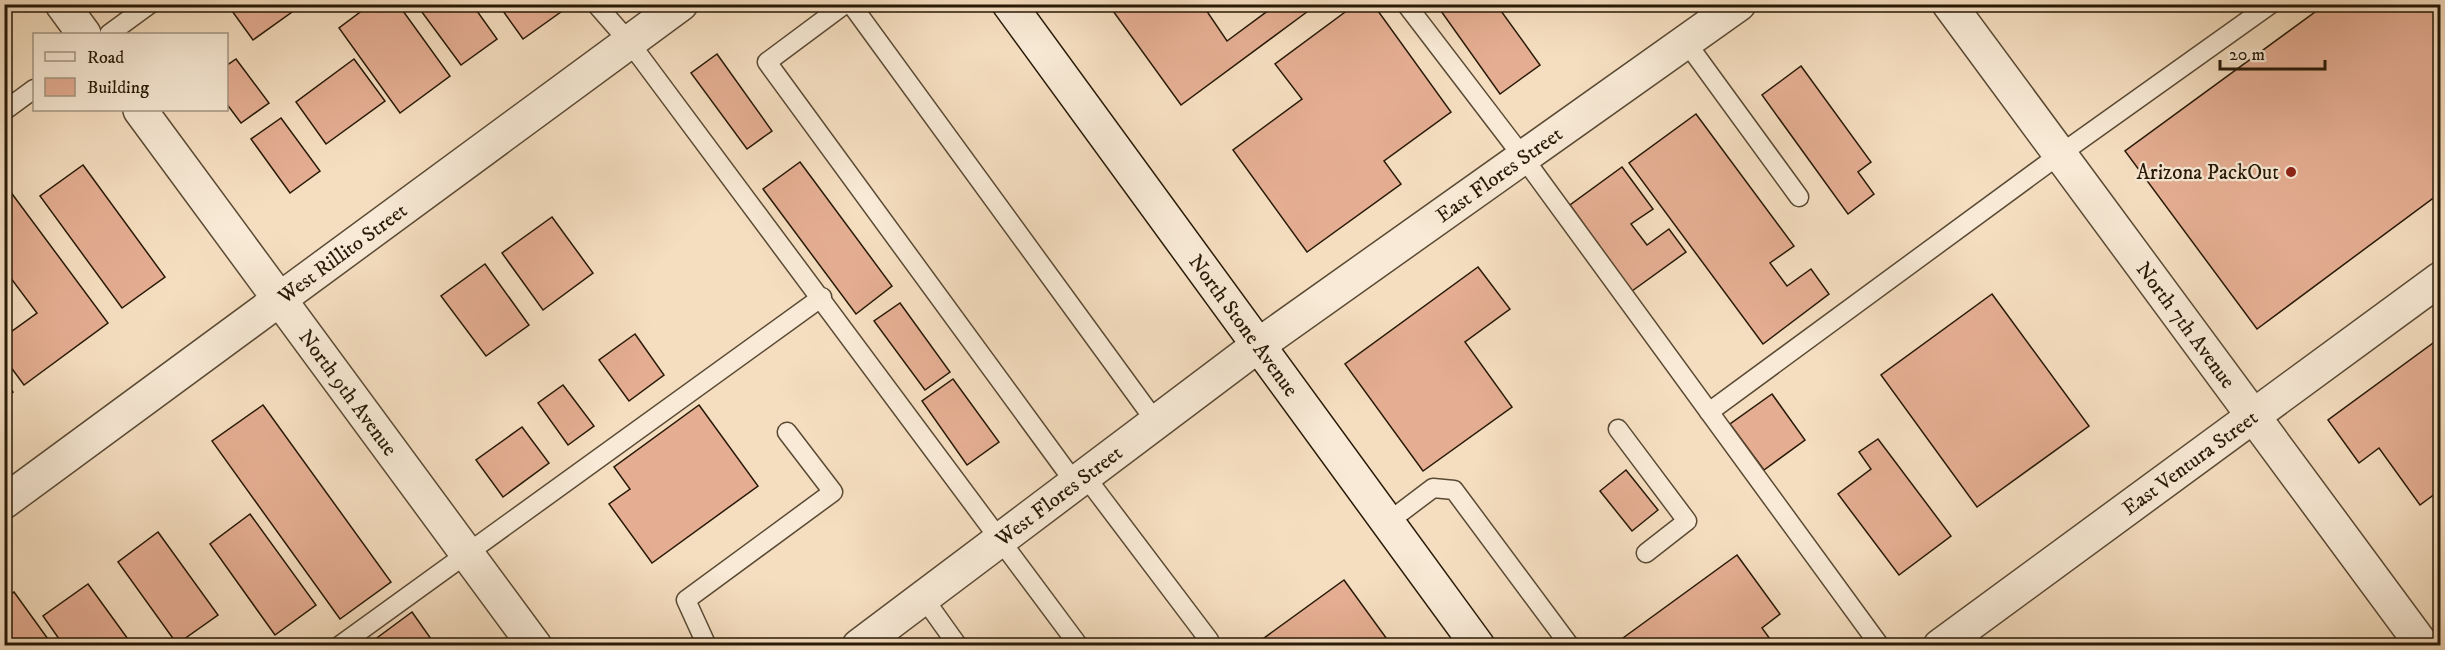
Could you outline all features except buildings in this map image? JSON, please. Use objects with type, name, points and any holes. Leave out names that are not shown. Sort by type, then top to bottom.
[{"type":"street","points":[[62,4],[83,33]]},
{"type":"street","name":"West Rillito Street","points":[[4,502],[681,4]]},
{"type":"street","name":"North Stone Avenue","points":[[1009,4],[1260,344],[1478,645]]},
{"type":"street","name":"East Flores Street","points":[[1260,344],[1739,4]]},
{"type":"street","name":"North 7th Avenue","points":[[1949,4],[2423,645]]},
{"type":"street","name":"North 9th Avenue","points":[[141,111],[535,645]]},
{"type":"street","name":"East Ventura Street","points":[[1940,645],[2440,279]]},
{"type":"street","name":"West Flores Street","points":[[859,645],[1260,344]]},
{"type":"lane","points":[[110,33],[150,4]]},
{"type":"lane","points":[[596,4],[630,43],[822,297],[1079,645]]},
{"type":"lane","points":[[844,4],[767,62],[1080,480],[1209,640]]},
{"type":"lane","points":[[851,4],[1155,422]]},
{"type":"lane","points":[[1406,4],[1523,157],[1881,645]]},
{"type":"lane","points":[[1710,412],[2060,154],[2271,4]]},
{"type":"lane","points":[[1686,42],[1799,197]]},
{"type":"lane","points":[[4,111],[33,90]]},
{"type":"lane","points":[[339,645],[822,297]]},
{"type":"lane","points":[[1618,429],[1687,521],[1646,553]]},
{"type":"lane","points":[[707,645],[686,600],[833,492],[787,432]]},
{"type":"lane","points":[[1388,522],[1433,488],[1454,490],[1570,645]]},
{"type":"lane","points":[[923,597],[958,645]]},
{"type":"place","name":"Arizona PackOut","points":[[2291,172]]}]
